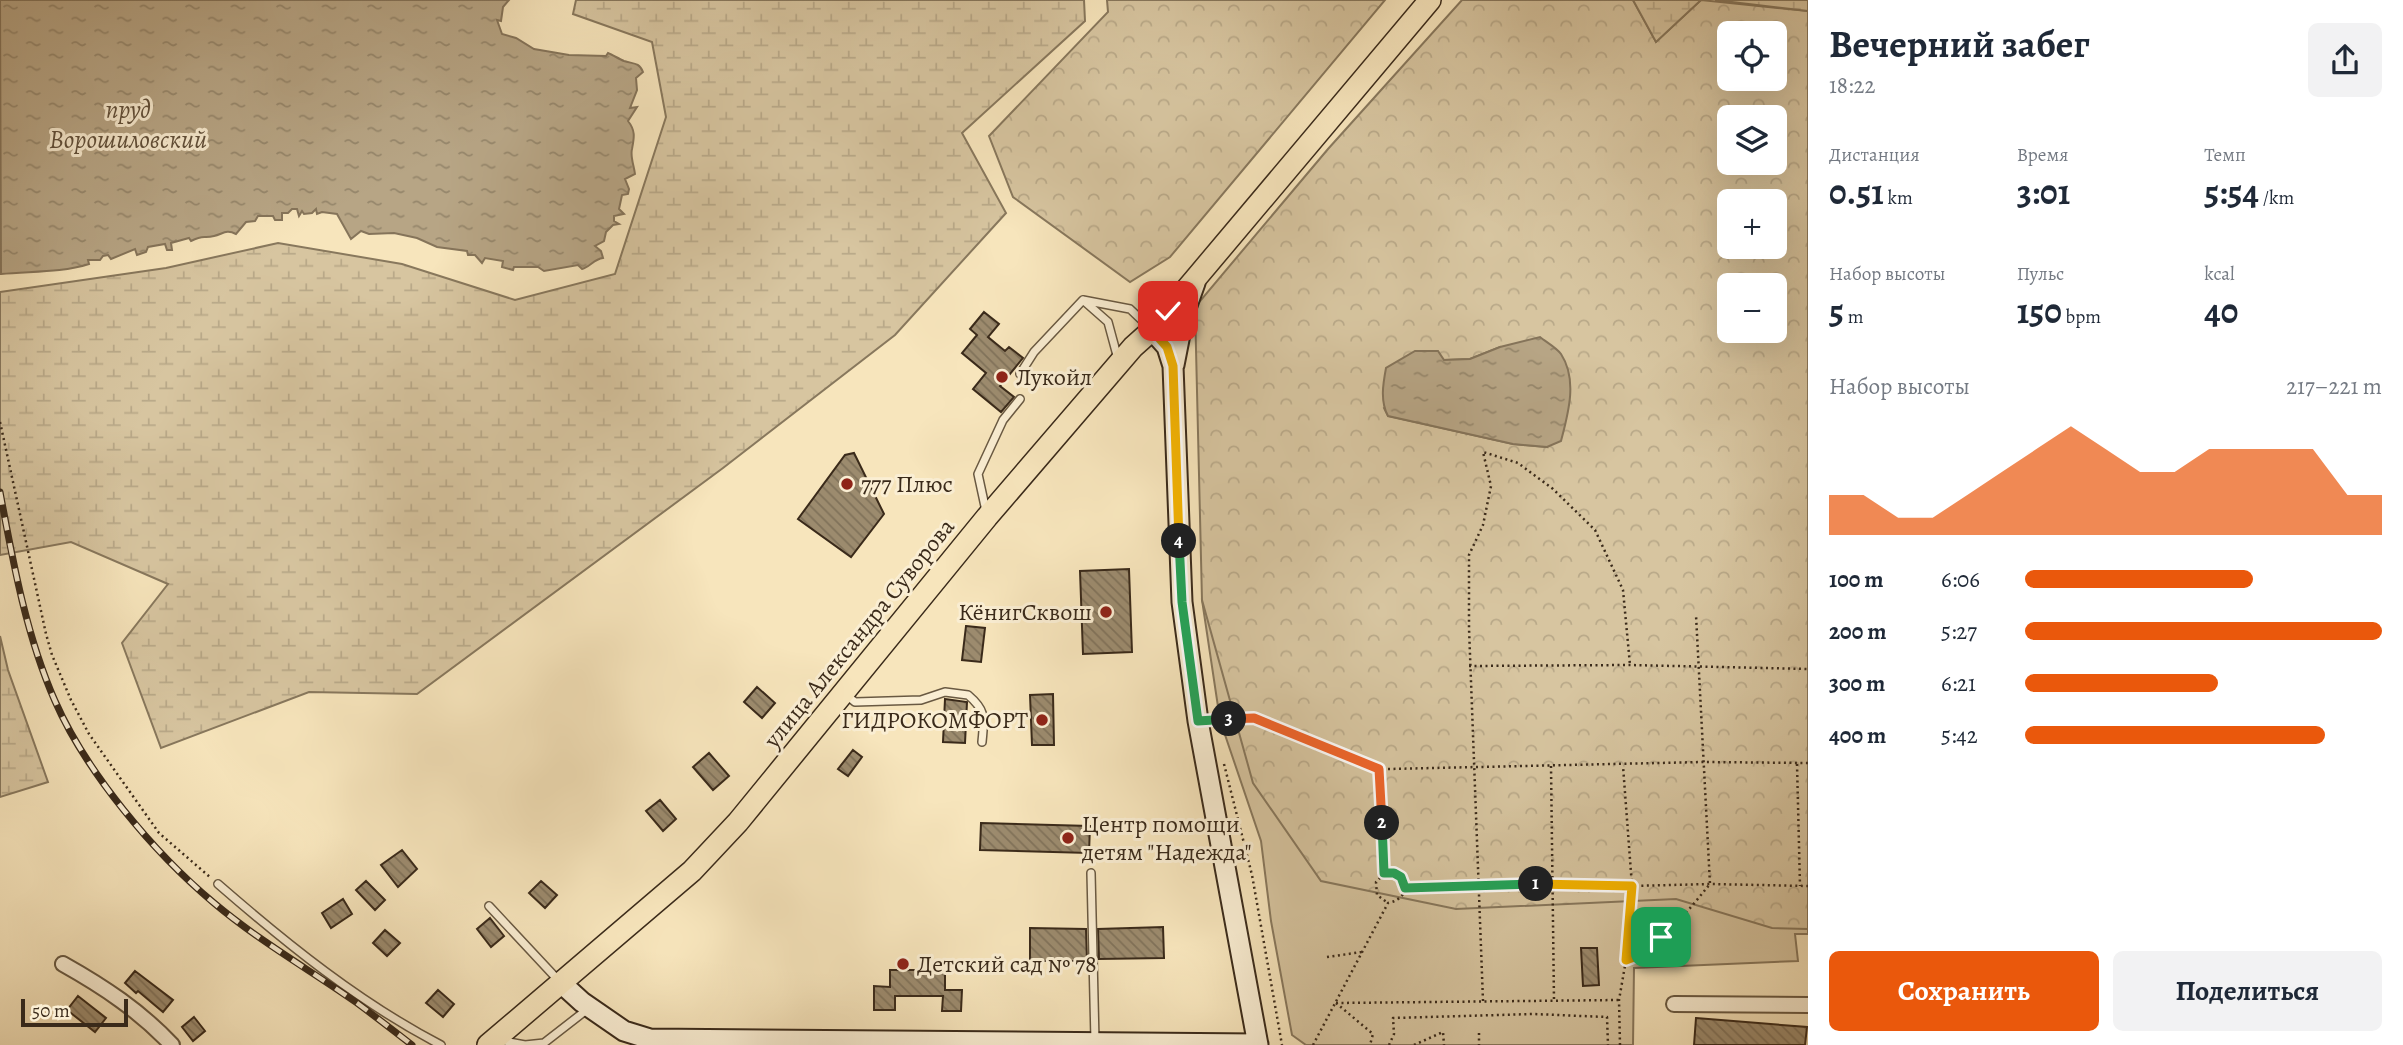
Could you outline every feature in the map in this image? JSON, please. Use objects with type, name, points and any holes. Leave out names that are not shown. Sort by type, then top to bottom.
[{"type":"main road","name":"улица Александра Суворова","points":[[491,1042],[692,871],[738,822],[987,517],[1119,363],[1152,330],[1430,0]]},
{"type":"main road","points":[[560,982],[589,1007],[624,1031],[650,1039],[745,1043],[1258,1045],[1198,721],[1182,602],[1173,366],[1184,314],[1196,278]]},
{"type":"main road","points":[[1152,330],[1167,347],[1173,366]]},
{"type":"street","points":[[64,964],[136,1009],[172,1045]]},
{"type":"street","points":[[1674,1004],[1808,1004]]},
{"type":"lane","points":[[1083,300],[1130,309],[1152,330]]},
{"type":"lane","points":[[1083,300],[1108,323],[1114,335],[1119,363]]},
{"type":"lane","points":[[1020,374],[1034,352],[1083,300]]},
{"type":"lane","points":[[987,517],[978,474],[1003,421],[1020,399]]},
{"type":"lane","points":[[844,694],[855,702],[921,700],[945,692],[968,695],[982,710],[982,742]]},
{"type":"lane","points":[[1198,721],[1254,718],[1379,769]]},
{"type":"lane","points":[[1091,873],[1096,1043]]},
{"type":"lane","points":[[218,884],[375,1007],[441,1045]]},
{"type":"lane","points":[[489,905],[560,982]]},
{"type":"lane","points":[[491,1042],[525,1045],[544,1043],[589,1007]]},
{"type":"path","points":[[0,422],[46,634],[71,700],[89,734],[159,833],[218,884]]},
{"type":"path","points":[[1483,1001],[1469,666],[1469,555],[1483,525],[1491,486],[1483,453],[1518,463],[1553,489],[1595,530],[1623,590],[1630,665]]},
{"type":"path","points":[[1626,960],[1639,955],[1661,937],[1690,909],[1710,884],[1696,615]]},
{"type":"path","points":[[1469,666],[1630,665],[1808,669]]},
{"type":"path","points":[[1221,755],[1252,875],[1282,1045]]},
{"type":"path","points":[[1384,873],[1379,769],[1703,762],[1808,764]]},
{"type":"path","points":[[1797,764],[1800,886]]},
{"type":"path","points":[[1620,1045],[1619,1000],[1626,960],[1632,886],[1623,765]]},
{"type":"path","points":[[1551,766],[1554,1000]]},
{"type":"path","points":[[1314,1045],[1388,903],[1402,898],[1405,888],[1401,877],[1394,873],[1384,873],[1375,888],[1379,897],[1388,903]]},
{"type":"path","points":[[1405,888],[1552,883],[1808,886]]},
{"type":"path","points":[[1327,957],[1362,952]]},
{"type":"path","points":[[1336,1003],[1619,1000]]},
{"type":"path","points":[[1336,1003],[1373,1034],[1370,1045]]},
{"type":"path","points":[[1389,1045],[1394,1034],[1393,1018],[1533,1014],[1606,1017],[1608,1045]]},
{"type":"path","points":[[1414,1045],[1443,1032],[1444,1045]]},
{"type":"path","points":[[1479,1033],[1479,1045]]},
{"type":"green space","points":[[576,0],[1084,0],[1085,21],[962,133],[1006,213],[895,335],[723,468],[417,694],[309,692],[161,748],[122,643],[168,584],[71,542],[0,555],[0,292],[166,268],[278,243],[402,264],[515,300],[615,274],[666,117],[652,42],[573,14]]},
{"type":"green space","points":[[1107,0],[1385,0],[1170,257],[1130,282],[1013,197],[989,136],[1108,12]]},
{"type":"green space","points":[[1462,0],[1633,0],[1656,42],[1701,0],[1808,11],[1808,929],[1772,928],[1676,899],[1456,909],[1321,881],[1253,783],[1202,600],[1195,307],[1328,149]],"holes":[[[1500,347],[1547,447],[1513,444],[1388,416],[1384,408],[1444,360],[1470,359]]]},
{"type":"green space","points":[[1633,0],[1701,0],[1656,42]]},
{"type":"green space","points":[[1715,0],[1808,0],[1808,11]]},
{"type":"green space","points":[[1808,545],[1808,934],[1795,934],[1798,961],[1634,968],[1633,1045],[1306,1045],[1292,1035],[1271,921],[1261,841],[1220,720],[1202,600],[1252,606]]},
{"type":"green space","points":[[0,636],[8,670],[48,782],[0,797]]},
{"type":"water","name":"пруд Ворошиловский","points":[[0,0],[509,0],[503,7],[501,21],[497,20],[502,34],[516,38],[534,49],[569,55],[606,56],[608,53],[638,65],[643,72],[636,78],[637,90],[630,108],[637,107],[628,121],[634,135],[631,155],[635,174],[625,179],[628,194],[622,195],[619,209],[624,214],[614,216],[614,221],[619,224],[613,225],[606,232],[604,241],[595,246],[601,251],[603,258],[582,269],[578,265],[544,271],[538,267],[514,267],[513,270],[502,267],[503,261],[485,258],[482,263],[475,255],[468,255],[467,251],[437,247],[417,238],[394,233],[369,234],[361,231],[351,239],[337,214],[317,214],[316,209],[312,213],[304,214],[302,211],[299,216],[297,209],[292,209],[288,213],[282,213],[282,220],[275,220],[273,216],[258,216],[255,221],[246,222],[236,234],[227,232],[191,241],[189,238],[171,243],[172,250],[167,250],[165,244],[148,247],[146,252],[137,255],[135,249],[111,259],[108,255],[103,256],[100,260],[88,260],[89,264],[68,269],[1,274]]},
{"type":"water","points":[[1540,337],[1561,354],[1569,375],[1570,397],[1561,441],[1547,447],[1513,444],[1388,416],[1385,410],[1383,386],[1386,368],[1415,351],[1438,351],[1444,360],[1470,359],[1500,347]]},
{"type":"building","points":[[984,312],[999,324],[988,337],[1005,351],[1009,347],[1023,358],[1000,386],[1014,397],[1001,412],[973,389],[986,373],[962,353],[977,335],[970,329]]},
{"type":"building","name":"777 Плюс","points":[[854,453],[884,514],[851,557],[798,519],[845,455]]},
{"type":"building","name":"КёнигСквош","points":[[1129,569],[1132,652],[1083,654],[1080,571]]},
{"type":"building","points":[[966,626],[985,628],[981,662],[962,660]]},
{"type":"building","points":[[757,687],[775,703],[762,718],[744,702]]},
{"type":"building","name":"ГИДРОКОМФОРТ","points":[[1053,694],[1054,745],[1032,745],[1030,695]]},
{"type":"building","points":[[945,699],[967,702],[965,743],[943,742]]},
{"type":"building","points":[[853,750],[862,757],[848,776],[838,769]]},
{"type":"building","points":[[709,753],[729,776],[713,790],[693,767]]},
{"type":"building","points":[[660,800],[676,819],[663,831],[646,811]]},
{"type":"building","points":[[981,823],[1090,826],[1089,853],[980,850]]},
{"type":"building","points":[[402,850],[417,869],[398,887],[381,865]]},
{"type":"building","points":[[366,881],[385,900],[375,910],[356,890]]},
{"type":"building","points":[[541,881],[557,895],[545,908],[529,893]]},
{"type":"building","points":[[343,899],[352,914],[331,928],[322,913]]},
{"type":"building","points":[[490,918],[504,936],[491,947],[477,929]]},
{"type":"building","points":[[1163,927],[1164,958],[1099,959],[1098,929]]},
{"type":"building","points":[[1030,928],[1086,929],[1087,961],[1030,961]]},
{"type":"building","points":[[385,930],[400,943],[387,956],[373,943]]},
{"type":"building","points":[[1581,948],[1597,948],[1599,985],[1583,986]]},
{"type":"building","points":[[890,970],[945,970],[945,990],[962,990],[961,1011],[942,1011],[943,996],[895,996],[895,1010],[874,1010],[874,986],[890,987]]},
{"type":"building","points":[[135,971],[173,1000],[163,1012],[125,983]]},
{"type":"building","points":[[438,990],[454,1004],[443,1017],[426,1003]]},
{"type":"building","points":[[78,996],[106,1018],[95,1032],[67,1010]]},
{"type":"building","points":[[194,1017],[205,1031],[193,1041],[182,1027]]},
{"type":"building","points":[[1696,1018],[1807,1027],[1805,1045],[1694,1045]]},
{"type":"railway","points":[[0,492],[22,598],[45,676],[68,728],[103,783],[145,836],[214,903],[412,1045]]},
{"type":"place","name":"Лукойл","points":[[1002,377]]},
{"type":"place","name":"777 Плюс","points":[[847,484]]},
{"type":"place","name":"КёнигСквош","points":[[1106,612]]},
{"type":"place","name":"ГИДРОКОМФОРТ","points":[[1042,720]]},
{"type":"place","name":"Центр помощи детям \"Надежда\"","points":[[1068,838]]},
{"type":"place","name":"Детский сад № 78","points":[[903,964]]},
{"type":"route","points":[[1168,311],[1152,330],[1167,347],[1173,366],[1182,602],[1198,721],[1254,718],[1379,769],[1384,873],[1394,873],[1401,877],[1405,888],[1552,883],[1632,886],[1626,960],[1639,955],[1661,937]]}]
